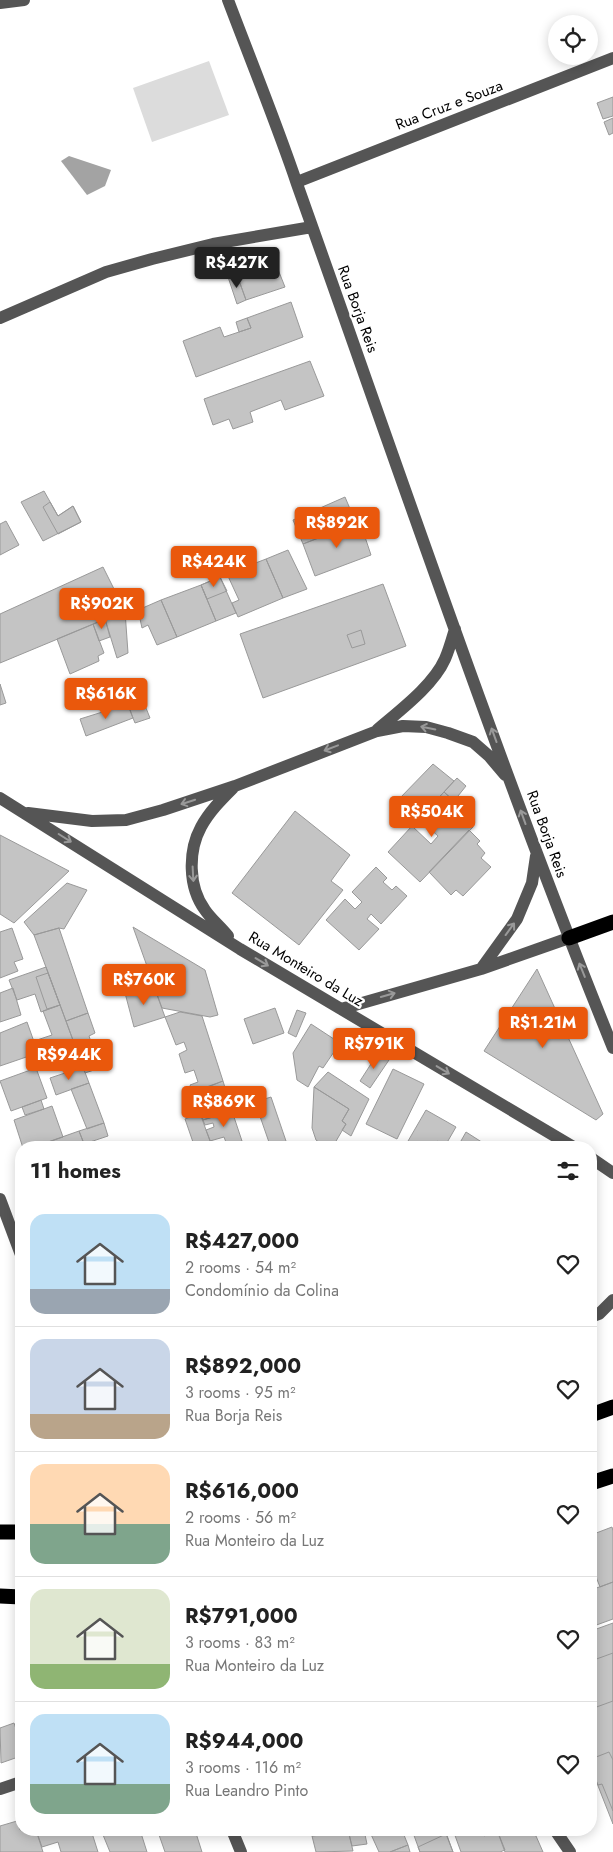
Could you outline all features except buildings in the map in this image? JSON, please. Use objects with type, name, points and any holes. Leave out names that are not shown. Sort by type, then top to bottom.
[{"type":"highway","points":[[569,938],[613,922]]},
{"type":"highway","points":[[597,1413],[613,1408]]},
{"type":"highway","points":[[597,1481],[613,1476]]},
{"type":"highway","points":[[0,1532],[15,1532]]},
{"type":"highway","points":[[0,1596],[15,1596]]},
{"type":"street","points":[[0,3],[24,0]]},
{"type":"street","name":"Rua Borja Reis","points":[[228,0],[297,182],[536,854],[613,1048]]},
{"type":"street","name":"Rua Cruz e Souza","points":[[297,182],[613,58]]},
{"type":"street","points":[[0,318],[106,272],[213,244],[312,227]]},
{"type":"street","points":[[377,731],[423,689],[433,677],[445,661],[455,630]]},
{"type":"street","name":"Rua Monteiro da Luz","points":[[24,813],[92,821],[126,820],[163,810],[234,786],[377,731],[414,726],[448,733],[473,742],[489,756],[510,781]]},
{"type":"street","points":[[234,786],[213,809],[201,827],[193,849],[192,874],[195,892],[205,910],[240,948]]},
{"type":"street","name":"Rua Monteiro da Luz","points":[[0,798],[240,948],[563,1141]]},
{"type":"street","points":[[481,968],[517,919],[532,883],[536,854]]},
{"type":"street","points":[[341,1009],[481,968],[569,938]]},
{"type":"street","points":[[597,1162],[613,1173]]},
{"type":"street","points":[[0,1199],[15,1239]]},
{"type":"street","points":[[597,1314],[613,1300]]},
{"type":"street","points":[[597,1316],[613,1317]]},
{"type":"street","points":[[0,1788],[15,1784]]},
{"type":"street","points":[[234,1836],[240,1852]]},
{"type":"street","points":[[559,1836],[570,1852]]},
{"type":"shaded area","points":[[209,61],[229,115],[152,142],[133,88]]},
{"type":"shaded area","points":[[69,156],[111,170],[105,186],[87,195],[61,161]]}]
